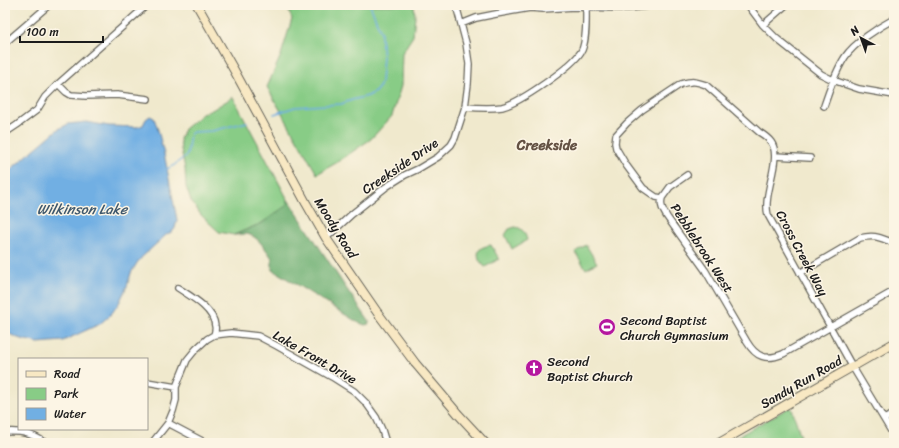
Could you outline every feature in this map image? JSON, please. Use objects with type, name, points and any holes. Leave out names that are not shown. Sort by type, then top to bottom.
[{"type":"main road","name":"Moody Road","points":[[198,5],[326,238],[377,312],[415,363],[485,443]]},
{"type":"main road","name":"Sandy Run Road","points":[[719,443],[894,343]]},
{"type":"street","points":[[5,43],[49,5]]},
{"type":"street","points":[[5,133],[37,110],[45,97],[58,84],[147,5]]},
{"type":"street","name":"Creekside Drive","points":[[326,238],[386,186],[438,157],[455,138],[465,107],[469,64],[466,43],[456,5]]},
{"type":"street","points":[[461,24],[476,18],[530,8],[628,8],[655,5]]},
{"type":"street","points":[[748,5],[763,25],[777,39],[821,74],[859,89],[894,94]]},
{"type":"street","points":[[763,25],[786,5]]},
{"type":"street","points":[[465,107],[491,108],[513,104],[569,65],[577,58],[583,47],[586,7]]},
{"type":"street","points":[[824,106],[833,80],[845,56],[859,43],[894,19]]},
{"type":"street","name":"Pebblebrook West","points":[[775,156],[774,148],[768,138],[759,132],[706,85],[696,81],[680,84],[642,110],[627,123],[616,136],[615,143],[621,158],[643,188],[656,197],[662,198],[662,208],[667,217],[705,270],[746,342],[751,349],[758,354],[770,358],[783,354],[894,291]]},
{"type":"street","points":[[58,84],[66,92],[72,95],[117,95],[148,100]]},
{"type":"street","points":[[775,156],[810,158]]},
{"type":"street","name":"Cross Creek Way","points":[[775,156],[766,208],[772,222],[830,327],[894,436]]},
{"type":"street","points":[[662,198],[670,187],[687,176]]},
{"type":"street","points":[[800,273],[860,238],[869,236],[878,237],[894,243]]},
{"type":"street","points":[[178,288],[206,308],[213,318],[215,325],[214,335]]},
{"type":"street","name":"Lake Front Drive","points":[[152,443],[168,423],[176,400],[176,387],[187,360],[207,339],[214,335],[231,332],[258,336],[278,346],[354,391],[366,403],[376,417],[387,443]]},
{"type":"street","points":[[148,382],[176,387]]},
{"type":"street","points":[[884,419],[894,414]]},
{"type":"street","points":[[168,423],[206,443]]},
{"type":"street","points":[[5,432],[21,432],[34,436],[46,443]]},
{"type":"green space","points":[[286,5],[414,5],[415,16],[413,36],[402,53],[401,86],[392,116],[371,139],[317,174],[267,87],[281,55],[292,19]]},
{"type":"green space","points":[[233,97],[287,198],[288,205],[262,223],[234,235],[219,232],[201,215],[191,201],[186,187],[185,169],[180,139],[184,129],[202,114],[212,110]]},
{"type":"green space","points":[[287,198],[369,321],[369,324],[365,325],[357,322],[273,270],[272,258],[253,236],[248,234],[234,235],[262,223],[287,205]]},
{"type":"green space","points":[[515,227],[520,228],[523,231],[527,240],[512,249],[505,235],[509,229]]},
{"type":"green space","points":[[491,245],[499,259],[485,267],[479,260],[478,253],[480,249]]},
{"type":"green space","points":[[586,245],[597,263],[586,269],[575,252]]},
{"type":"green space","points":[[790,407],[792,409],[803,443],[726,443]]},
{"type":"water","name":"Wilkinson Lake","points":[[150,116],[154,118],[165,158],[177,220],[173,231],[166,235],[137,263],[131,273],[119,303],[112,313],[100,324],[63,341],[38,343],[18,338],[5,332],[5,173],[57,130],[68,124],[86,122],[109,126],[138,127],[143,125],[146,119]]},
{"type":"waterway","points":[[274,114],[295,107],[341,104],[368,96],[375,92],[380,86],[381,82],[383,57],[381,32],[370,5]]},
{"type":"waterway","points":[[167,169],[187,155],[190,134],[193,132],[212,131],[247,122]]},
{"type":"place","name":"Second Baptist Church Gymnasium","points":[[607,327]]},
{"type":"place","name":"Second Baptist Church","points":[[534,368]]},
{"type":"district","name":"Creekside","points":[[547,145]]}]
